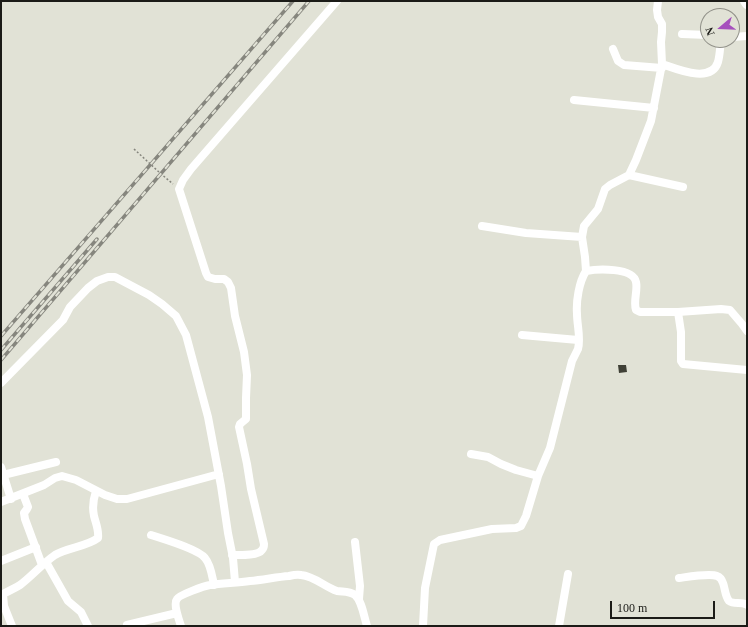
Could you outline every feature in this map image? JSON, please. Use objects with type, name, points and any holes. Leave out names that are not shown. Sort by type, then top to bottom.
[{"type":"street","points":[[232,555],[251,554],[261,551],[264,544],[251,489],[239,427],[240,424],[246,419],[248,375],[235,316],[231,288],[228,282],[224,279],[208,277],[179,189],[183,180],[191,170],[337,1]]},
{"type":"street","points":[[423,626],[425,588],[434,544],[440,540],[492,529],[516,528],[522,526],[526,516],[538,476],[550,448],[572,361],[578,349],[579,333],[577,314],[579,293],[582,278],[586,271],[582,237],[584,226],[598,210],[605,189],[629,175],[651,122],[662,66],[662,24],[658,17],[658,1]]},
{"type":"street","points":[[682,34],[700,35]]},
{"type":"street","points":[[613,49],[618,61],[624,65],[662,66],[686,72],[704,74],[714,69],[718,62],[721,48]]},
{"type":"street","points":[[574,100],[654,108]]},
{"type":"street","points":[[629,175],[684,187]]},
{"type":"street","points":[[482,226],[582,237]]},
{"type":"street","points":[[586,271],[595,269],[629,273],[634,277],[636,282],[634,305],[636,310],[640,312],[730,310],[747,331]]},
{"type":"street","points":[[1,383],[63,320],[70,307],[88,288],[97,281],[108,277],[115,277],[149,295],[162,304],[176,316],[186,335],[208,417],[219,474],[235,582]]},
{"type":"street","points":[[678,312],[682,363],[747,370]]},
{"type":"street","points":[[522,335],[578,340]]},
{"type":"street","points":[[471,454],[488,457],[516,470],[538,476]]},
{"type":"street","points":[[11,499],[2,471],[56,462]]},
{"type":"street","points":[[1,502],[23,494],[62,476],[86,484],[96,491],[117,499],[127,499],[219,474]]},
{"type":"street","points":[[12,626],[4,606],[3,594],[20,584],[56,554],[94,542],[98,538],[99,532],[93,515],[92,503],[96,491]]},
{"type":"street","points":[[23,494],[28,507],[24,513],[24,516],[44,564],[68,601],[82,612],[88,626]]},
{"type":"street","points":[[151,535],[199,553],[205,558],[208,564],[214,585]]},
{"type":"street","points":[[355,542],[360,586],[359,599],[367,626]]},
{"type":"street","points":[[1,561],[36,547]]},
{"type":"street","points":[[181,626],[177,613],[177,599],[190,592],[209,585],[301,574],[338,591],[354,594],[359,599]]},
{"type":"street","points":[[559,626],[568,574]]},
{"type":"street","points":[[679,578],[712,575],[718,576],[723,583],[730,602],[744,603],[747,605]]},
{"type":"street","points":[[127,625],[177,613]]},
{"type":"path","points":[[134,149],[179,189]]},
{"type":"building","points":[[618,365],[626,365],[627,372],[619,373]]},
{"type":"railway","points":[[1,336],[293,1]]},
{"type":"railway","points":[[1,360],[309,1]]},
{"type":"railway","points":[[1,350],[97,239]]}]
